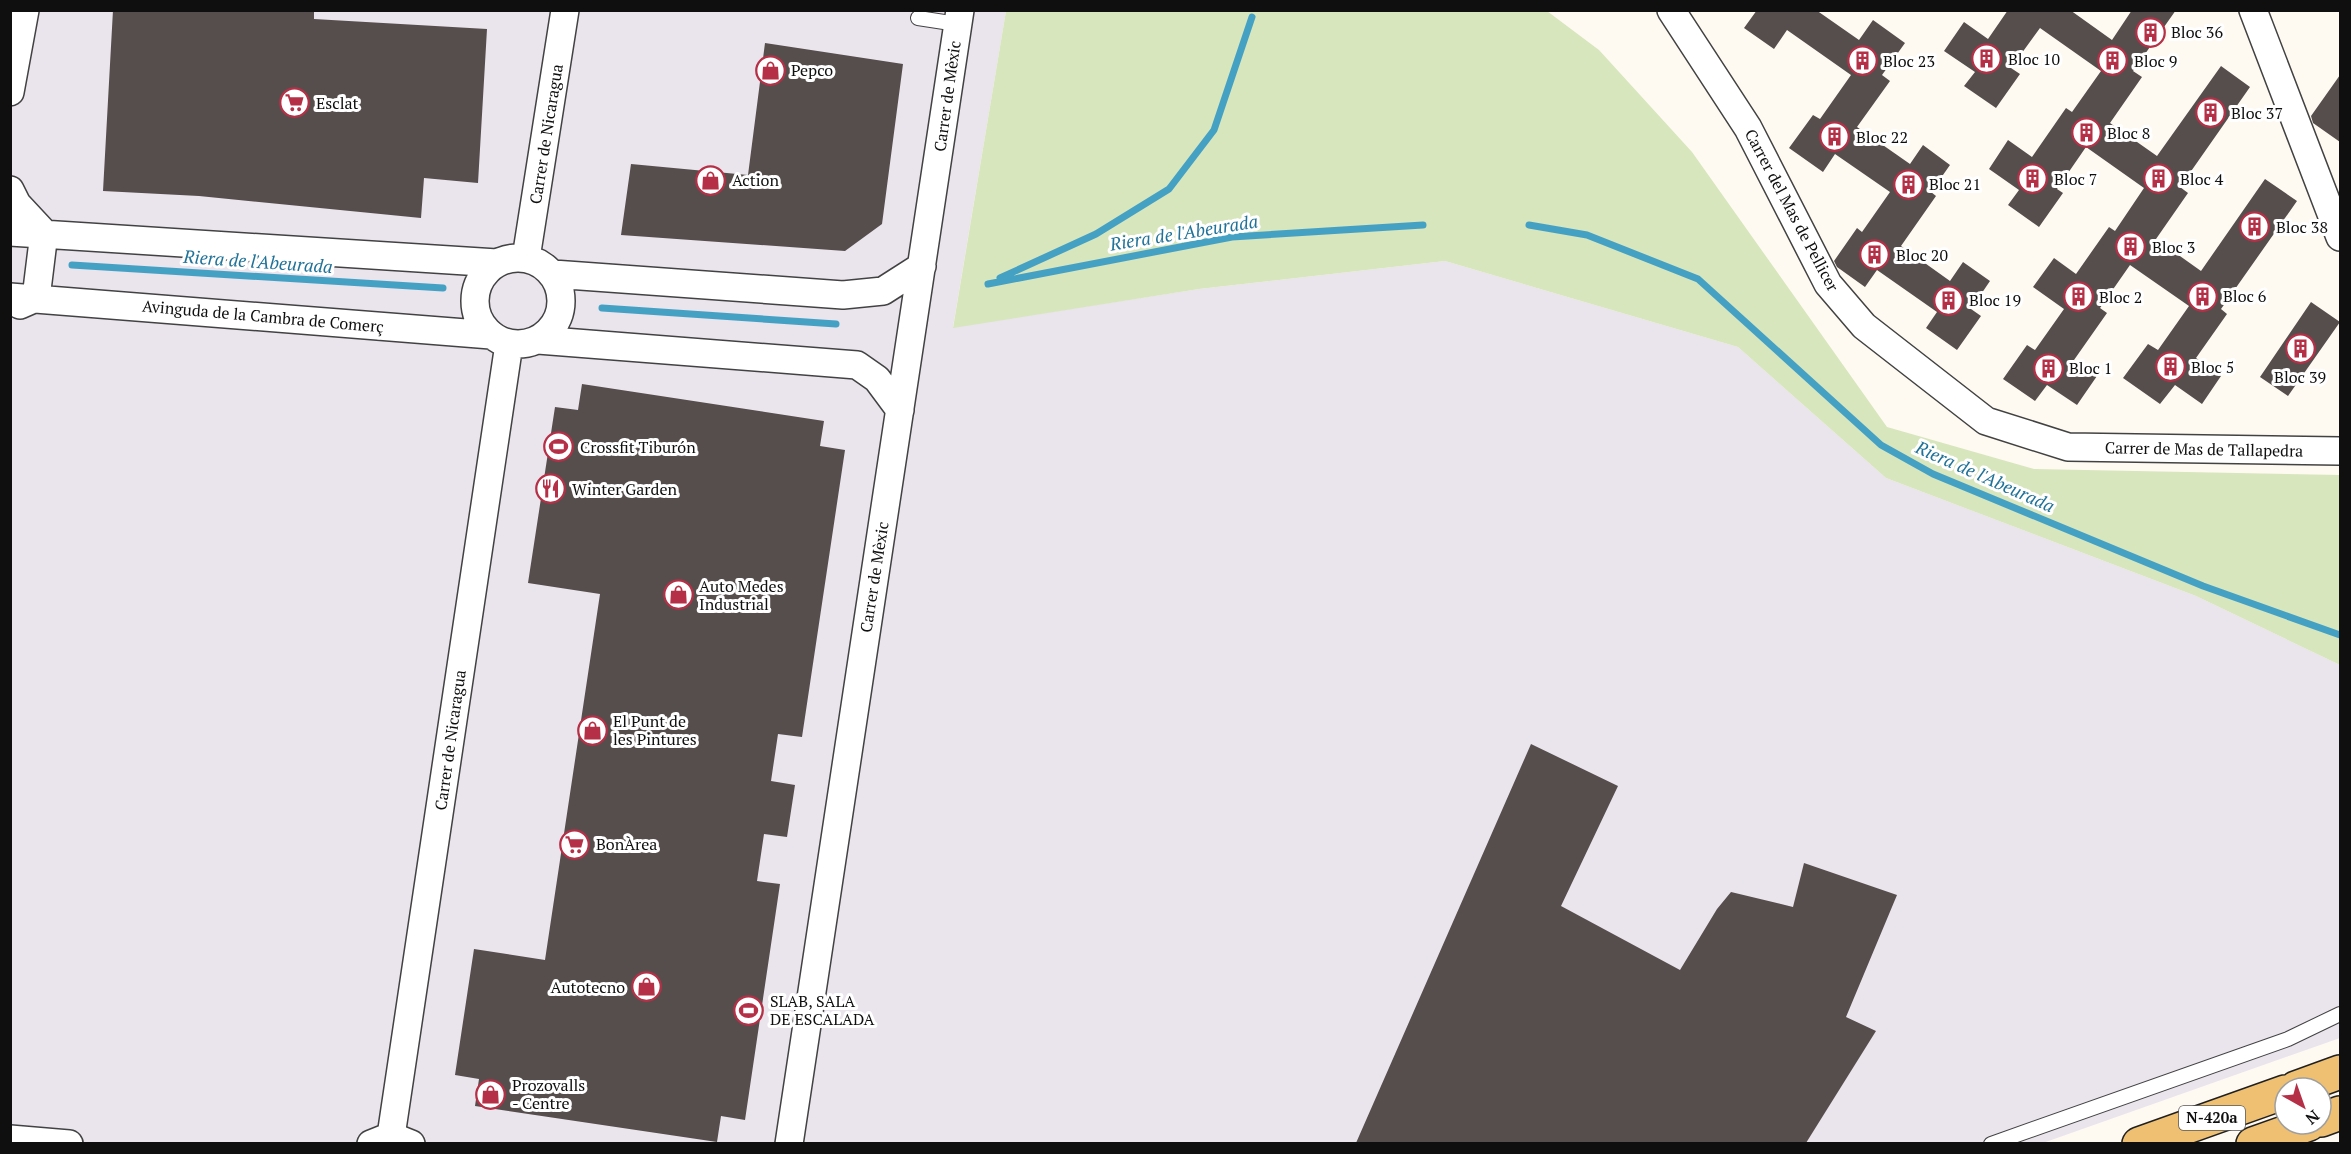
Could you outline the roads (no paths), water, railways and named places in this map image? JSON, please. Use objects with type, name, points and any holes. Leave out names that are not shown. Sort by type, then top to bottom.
[{"type":"main road","name":"N-420a","points":[[2139,1143],[2273,1096]]},
{"type":"main road","name":"N-420a","points":[[2253,1143],[2274,1136]]},
{"type":"street","points":[[10,92],[25,10]]},
{"type":"street","name":"Carrer de Nicaragua","points":[[526,258],[565,10]]},
{"type":"street","name":"Carrer del Mas de Pellicer","points":[[1671,10],[1748,128],[1828,284],[1864,326],[1986,421],[2068,447]]},
{"type":"street","points":[[2253,10],[2340,237]]},
{"type":"street","name":"Carrer de Mèxic","points":[[789,1143],[958,17]]},
{"type":"street","points":[[10,190],[17,204],[44,233]]},
{"type":"street","points":[[10,232],[496,262],[511,258],[526,258],[538,261],[554,274],[560,288],[562,304],[558,319],[538,340]]},
{"type":"street","points":[[10,310],[23,297],[44,233]]},
{"type":"street","points":[[496,262],[479,281],[475,296],[479,321],[500,340],[538,340],[857,365],[877,379],[900,410]]},
{"type":"street","points":[[554,274],[843,295],[883,291],[922,266]]},
{"type":"street","name":"Avinguda de la Cambra de Comerç","points":[[23,297],[500,340]]},
{"type":"street","name":"Carrer de Nicaragua","points":[[391,1141],[500,340]]},
{"type":"street","name":"Carrer de Mas de Tallapedra","points":[[2068,447],[2340,451]]},
{"type":"street","points":[[10,1139],[69,1143]]},
{"type":"lane","points":[[918,18],[958,17]]},
{"type":"lane","points":[[1991,1143],[2288,1039],[2340,1014]]},
{"type":"waterway","points":[[1000,278],[1096,234],[1169,189],[1214,130],[1252,17]]},
{"type":"waterway","name":"Riera de l'Abeurada","points":[[988,284],[1232,237],[1423,225]]},
{"type":"waterway","name":"Riera de l'Abeurada","points":[[1529,225],[1587,235],[1698,279],[1881,445],[1933,474],[2203,586],[2340,635]]},
{"type":"waterway","name":"Riera de l'Abeurada","points":[[72,265],[443,288]]},
{"type":"waterway","name":"Riera de l'Abeurada","points":[[602,308],[836,324]]},
{"type":"place","name":"Bloc 36","points":[[2150,32]]},
{"type":"place","name":"Bloc 10","points":[[1987,59]]},
{"type":"place","name":"Bloc 23","points":[[1862,61]]},
{"type":"place","name":"Bloc 9","points":[[2113,61]]},
{"type":"place","name":"Pepco","points":[[770,70]]},
{"type":"place","name":"Esclat","points":[[295,103]]},
{"type":"place","name":"Bloc 37","points":[[2210,113]]},
{"type":"place","name":"Bloc 8","points":[[2086,133]]},
{"type":"place","name":"Bloc 22","points":[[1835,137]]},
{"type":"place","name":"Bloc 7","points":[[2033,179]]},
{"type":"place","name":"Bloc 4","points":[[2159,179]]},
{"type":"place","name":"Action","points":[[711,180]]},
{"type":"place","name":"Bloc 21","points":[[1908,184]]},
{"type":"place","name":"Bloc 38","points":[[2255,227]]},
{"type":"place","name":"Bloc 3","points":[[2131,247]]},
{"type":"place","name":"Bloc 20","points":[[1875,255]]},
{"type":"place","name":"Bloc 6","points":[[2202,296]]},
{"type":"place","name":"Bloc 2","points":[[2078,297]]},
{"type":"place","name":"Bloc 19","points":[[1948,300]]},
{"type":"place","name":"Bloc 39","points":[[2300,349]]},
{"type":"place","name":"Bloc 5","points":[[2170,367]]},
{"type":"place","name":"Bloc 1","points":[[2048,368]]},
{"type":"place","name":"Crossfit Tiburón","points":[[559,447]]},
{"type":"place","name":"Winter Garden","points":[[551,489]]},
{"type":"place","name":"Auto Medes Industrial","points":[[678,595]]},
{"type":"place","name":"El Punt de les Pintures","points":[[592,730]]},
{"type":"place","name":"BonÀrea","points":[[575,844]]},
{"type":"place","name":"Autotecno","points":[[646,987]]},
{"type":"place","name":"SLAB, SALA DE ESCALADA","points":[[749,1010]]},
{"type":"place","name":"Prozovalls - Centre","points":[[491,1094]]}]
